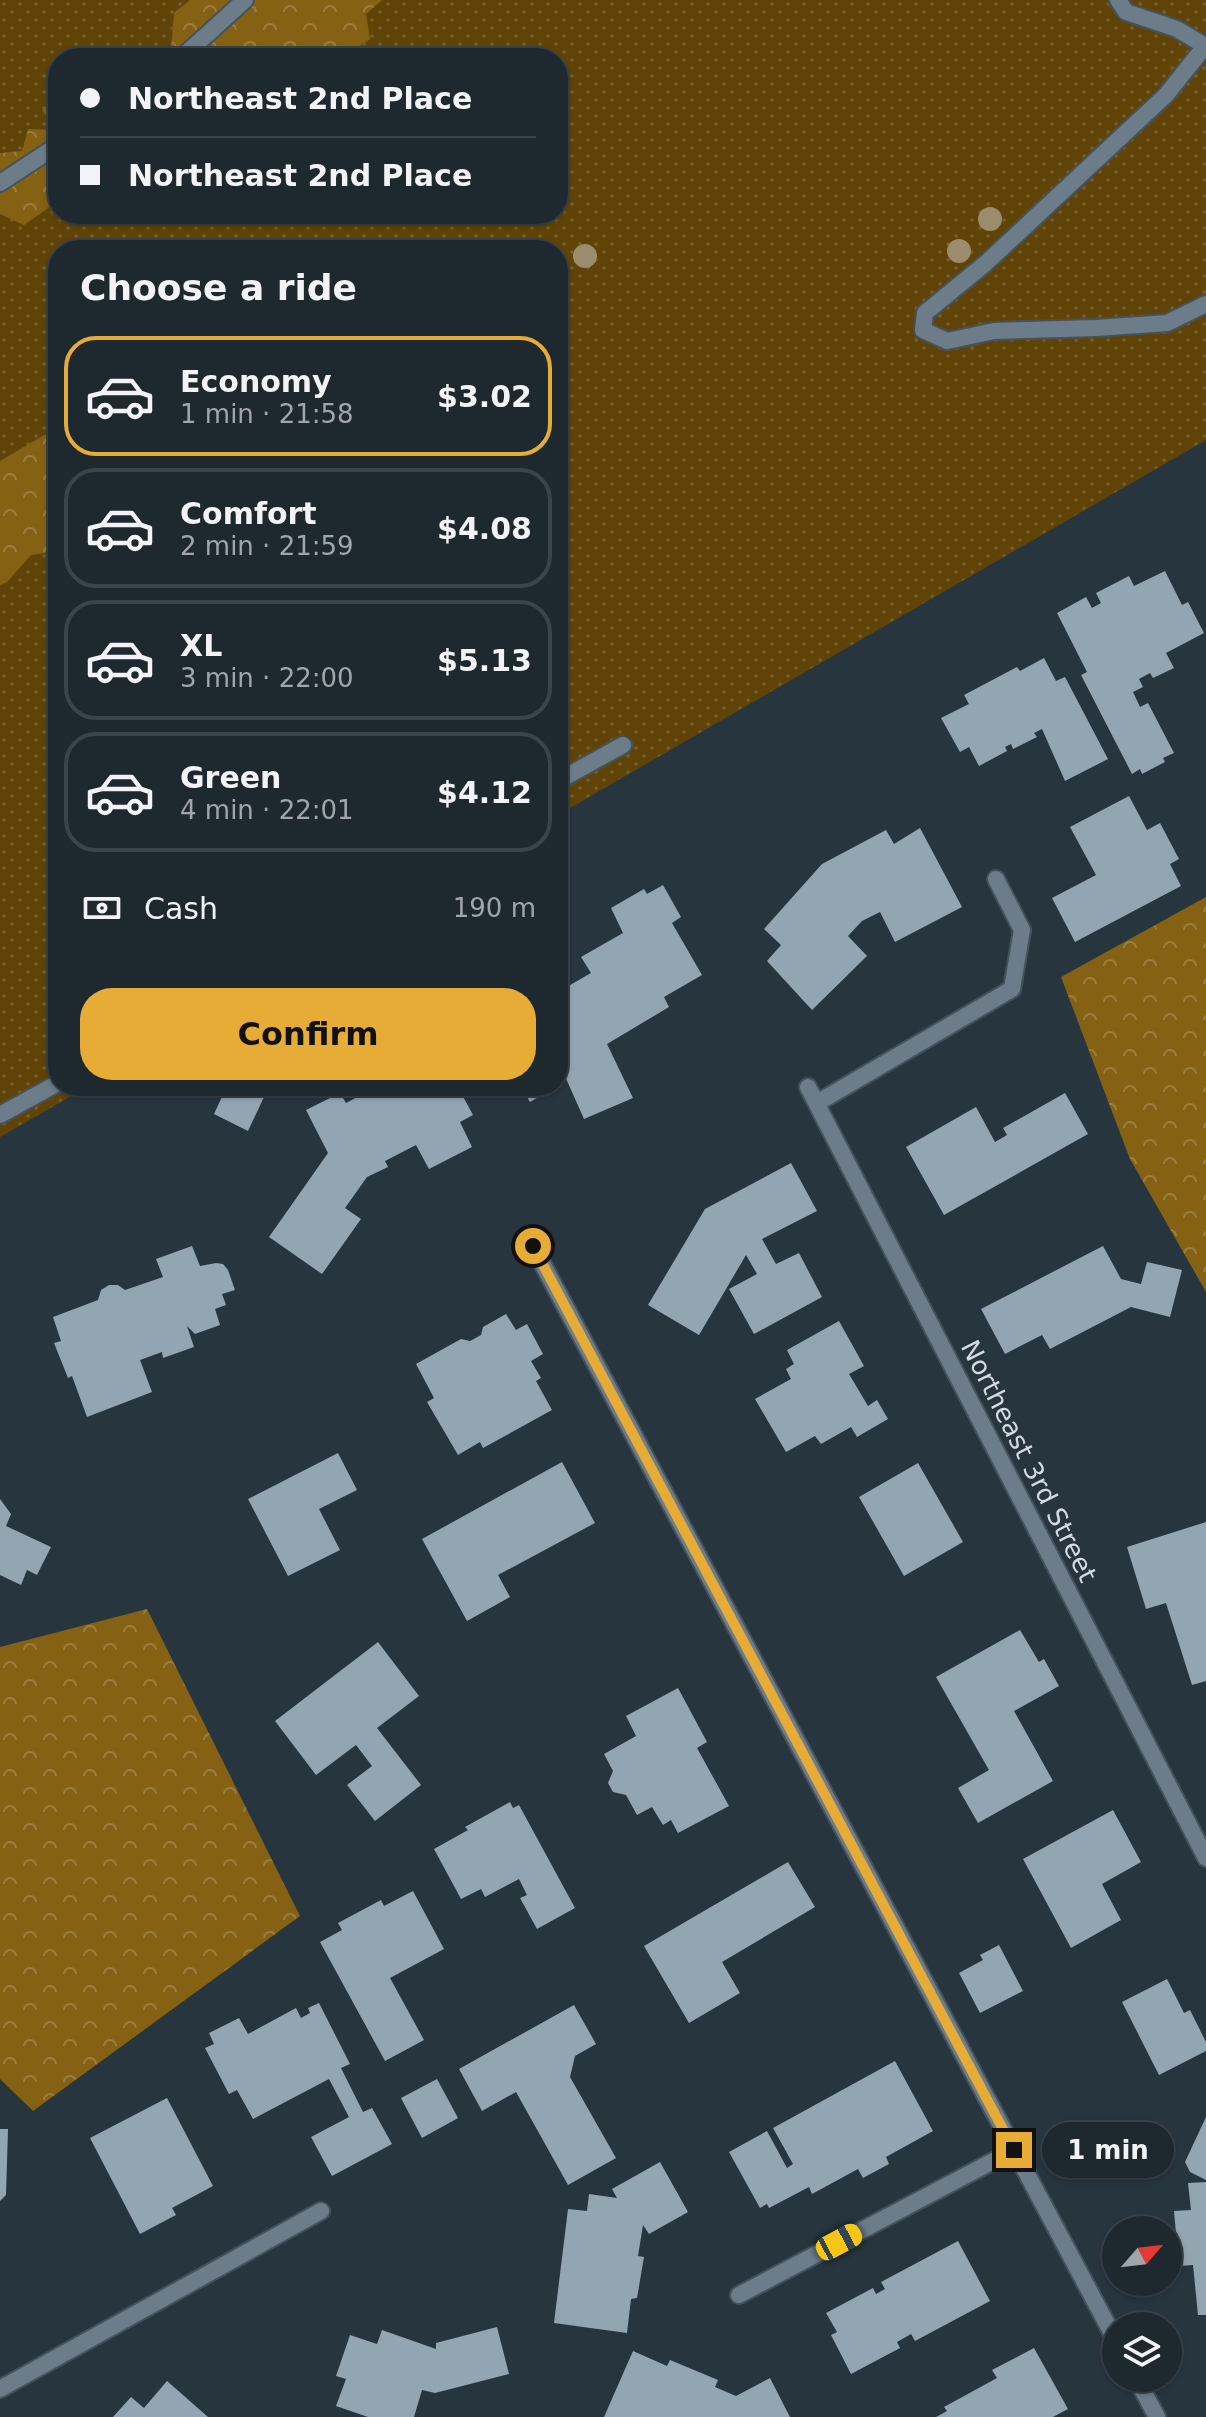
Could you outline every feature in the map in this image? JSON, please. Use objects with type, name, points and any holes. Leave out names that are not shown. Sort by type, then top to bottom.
[{"type":"street","points":[[192,48],[245,0]]},
{"type":"street","points":[[1118,0],[1126,12],[1177,29],[1205,46],[1166,95],[986,263],[925,313],[923,330],[947,341],[994,331],[1167,323],[1206,304]]},
{"type":"street","points":[[0,183],[48,152]]},
{"type":"street","points":[[568,775],[623,745]]},
{"type":"street","points":[[817,1103],[1012,989],[1022,930],[996,879]]},
{"type":"street","name":"Northeast 3rd Street","points":[[808,1087],[1206,1858]]},
{"type":"street","points":[[0,1115],[48,1089]]},
{"type":"street","points":[[533,1246],[1102,2315]]},
{"type":"street","points":[[739,2295],[1014,2150]]},
{"type":"street","points":[[0,2389],[321,2211]]},
{"type":"street","points":[[1144,2392],[1157,2417]]},
{"type":"shaded area","points":[[0,0],[1206,0],[1206,440],[568,809],[568,240],[48,240],[48,1096],[72,1096],[0,1137]]},
{"type":"green space","points":[[190,0],[382,0],[366,14],[370,39],[357,48],[171,48],[174,13]]},
{"type":"green space","points":[[48,105],[48,119],[42,110]]},
{"type":"green space","points":[[28,129],[48,130],[48,208],[24,225],[0,214],[0,153],[22,151]]},
{"type":"green space","points":[[48,433],[48,552],[31,555],[7,582],[0,585],[0,461]]},
{"type":"green space","points":[[1206,897],[1206,1292],[1130,1159],[1061,977]]},
{"type":"green space","points":[[147,1609],[300,1916],[33,2111],[0,2079],[0,1647]]},
{"type":"building","points":[[1165,571],[1182,605],[1188,602],[1204,633],[1166,653],[1174,668],[1153,678],[1150,673],[1139,679],[1143,687],[1133,692],[1140,707],[1148,703],[1174,753],[1163,758],[1165,762],[1142,774],[1140,769],[1132,774],[1081,675],[1087,672],[1057,613],[1086,597],[1092,608],[1101,603],[1096,593],[1129,576],[1134,586]]},
{"type":"building","points":[[1044,658],[1056,681],[1065,677],[1108,759],[1065,781],[1042,729],[1034,733],[1037,737],[1013,749],[1011,744],[1005,747],[1007,751],[979,766],[969,747],[960,752],[941,718],[969,704],[964,695],[1017,667],[1020,671]]},
{"type":"building","points":[[1129,796],[1147,830],[1160,823],[1179,859],[1170,864],[1181,886],[1075,942],[1052,898],[1096,875],[1070,827]]},
{"type":"building","points":[[920,828],[962,907],[895,942],[880,912],[862,921],[848,936],[867,956],[812,1010],[767,961],[781,945],[764,929],[822,864],[886,830],[894,844]]},
{"type":"building","points":[[663,885],[681,917],[672,923],[702,975],[664,997],[669,1007],[607,1044],[633,1098],[584,1119],[568,1083],[568,986],[591,973],[581,957],[623,933],[611,908],[644,889],[647,894]]},
{"type":"building","points":[[1065,1093],[1088,1134],[944,1215],[906,1147],[976,1107],[995,1142],[1007,1135],[1003,1128]]},
{"type":"building","points":[[222,1096],[264,1097],[248,1131],[214,1114]]},
{"type":"building","points":[[334,1096],[342,1096],[346,1103],[359,1096],[463,1096],[473,1115],[460,1122],[472,1147],[429,1169],[416,1145],[385,1161],[388,1167],[367,1177],[345,1208],[361,1219],[322,1274],[269,1237],[328,1153],[306,1110]]},
{"type":"building","points":[[527,1096],[540,1096],[530,1102]]},
{"type":"building","points":[[791,1163],[817,1211],[762,1239],[776,1264],[799,1253],[822,1297],[754,1334],[729,1289],[757,1274],[746,1255],[699,1335],[648,1305],[705,1209]]},
{"type":"building","points":[[192,1246],[200,1266],[223,1264],[228,1270],[235,1290],[222,1294],[226,1305],[215,1309],[220,1325],[195,1334],[187,1326],[194,1347],[163,1358],[162,1352],[140,1360],[152,1392],[87,1417],[72,1376],[68,1378],[54,1343],[61,1341],[53,1317],[98,1300],[101,1290],[109,1285],[118,1285],[125,1290],[163,1277],[156,1259]]},
{"type":"building","points":[[1103,1246],[1121,1279],[1141,1284],[1147,1262],[1182,1270],[1170,1317],[1131,1307],[1050,1349],[1042,1335],[1005,1354],[981,1309]]},
{"type":"building","points":[[506,1314],[516,1330],[527,1324],[543,1354],[531,1361],[541,1378],[536,1381],[552,1410],[483,1448],[480,1442],[458,1455],[427,1402],[434,1398],[416,1364],[461,1339],[470,1341],[481,1335],[483,1327]]},
{"type":"building","points":[[839,1321],[864,1366],[849,1374],[868,1406],[877,1400],[888,1419],[857,1437],[851,1427],[821,1444],[815,1436],[786,1452],[755,1399],[791,1379],[786,1369],[794,1364],[787,1350]]},
{"type":"building","points":[[338,1453],[357,1490],[319,1509],[340,1550],[288,1576],[248,1499]]},
{"type":"building","points":[[562,1462],[595,1523],[498,1575],[510,1597],[467,1621],[422,1539]]},
{"type":"building","points":[[918,1463],[963,1542],[904,1576],[859,1497]]},
{"type":"building","points":[[0,1499],[11,1514],[6,1526],[51,1547],[37,1575],[27,1570],[21,1585],[0,1575]]},
{"type":"building","points":[[1206,1522],[1206,1681],[1192,1685],[1166,1603],[1146,1609],[1127,1547]]},
{"type":"building","points":[[1020,1630],[1039,1662],[1044,1659],[1059,1686],[1014,1711],[1053,1781],[978,1823],[958,1788],[989,1770],[936,1677]]},
{"type":"building","points":[[378,1642],[419,1696],[377,1728],[421,1785],[375,1821],[347,1785],[372,1766],[356,1745],[316,1775],[275,1721]]},
{"type":"building","points":[[678,1688],[707,1742],[697,1748],[729,1806],[678,1833],[671,1820],[663,1825],[652,1807],[637,1815],[626,1795],[613,1792],[608,1783],[613,1771],[604,1754],[636,1736],[626,1716]]},
{"type":"building","points":[[510,1802],[513,1808],[519,1805],[575,1908],[537,1929],[520,1898],[527,1895],[519,1879],[485,1897],[481,1889],[461,1899],[434,1849],[468,1830],[465,1827]]},
{"type":"building","points":[[1113,1810],[1141,1862],[1102,1884],[1121,1920],[1071,1948],[1023,1859]]},
{"type":"building","points":[[788,1862],[815,1907],[722,1962],[740,1993],[689,2023],[644,1946]]},
{"type":"building","points":[[413,1891],[444,1949],[390,1978],[424,2040],[385,2061],[320,1942],[342,1930],[338,1923],[381,1900],[384,1906]]},
{"type":"building","points":[[999,1945],[1023,1991],[980,2013],[959,1973],[983,1960],[980,1955]]},
{"type":"building","points":[[1167,1979],[1184,2013],[1190,2010],[1206,2042],[1206,2051],[1159,2075],[1122,2002]]},
{"type":"building","points":[[319,2003],[350,2064],[341,2068],[363,2112],[372,2108],[392,2144],[332,2176],[311,2137],[349,2117],[329,2079],[253,2119],[237,2090],[229,2094],[205,2048],[214,2044],[209,2033],[239,2018],[248,2034],[296,2008],[301,2018],[310,2013],[308,2008]]},
{"type":"building","points":[[574,2005],[596,2044],[575,2056],[570,2077],[616,2158],[568,2185],[516,2092],[482,2111],[459,2069]]},
{"type":"building","points":[[895,2061],[933,2131],[886,2157],[889,2164],[863,2178],[858,2169],[812,2194],[809,2187],[769,2208],[767,2204],[760,2208],[729,2152],[767,2131],[787,2168],[793,2164],[773,2128]]},
{"type":"building","points":[[437,2079],[458,2118],[422,2138],[401,2098]]},
{"type":"building","points":[[167,2098],[213,2186],[172,2208],[176,2215],[140,2234],[90,2138]]},
{"type":"building","points":[[1206,2117],[1206,2180],[1190,2172],[1185,2162]]},
{"type":"building","points":[[0,2129],[8,2129],[6,2195],[0,2201]]},
{"type":"building","points":[[660,2162],[688,2212],[649,2234],[643,2225],[638,2256],[644,2257],[637,2298],[631,2299],[627,2333],[554,2323],[568,2209],[587,2211],[589,2194],[617,2198],[612,2189]]},
{"type":"building","points":[[1206,2182],[1206,2315],[1198,2315],[1193,2265],[1182,2266],[1182,2216],[1174,2216],[1174,2211],[1191,2210],[1188,2183]]},
{"type":"building","points":[[958,2241],[990,2301],[915,2341],[911,2334],[897,2342],[900,2348],[851,2374],[831,2335],[837,2332],[826,2313],[873,2288],[876,2294],[885,2289],[881,2282]]},
{"type":"building","points":[[497,2327],[509,2374],[435,2393],[422,2390],[414,2417],[368,2417],[336,2406],[346,2379],[336,2376],[350,2335],[377,2344],[382,2330],[436,2349],[436,2343]]},
{"type":"building","points":[[1034,2348],[1068,2409],[1053,2417],[936,2417],[947,2411],[944,2407],[997,2378],[992,2370]]},
{"type":"building","points":[[633,2351],[667,2366],[670,2360],[718,2380],[715,2387],[736,2396],[770,2378],[790,2417],[604,2417]]},
{"type":"building","points":[[167,2381],[208,2417],[113,2417],[131,2397],[144,2408]]},
{"type":"route","points":[[533,1246],[1014,2150]]}]
